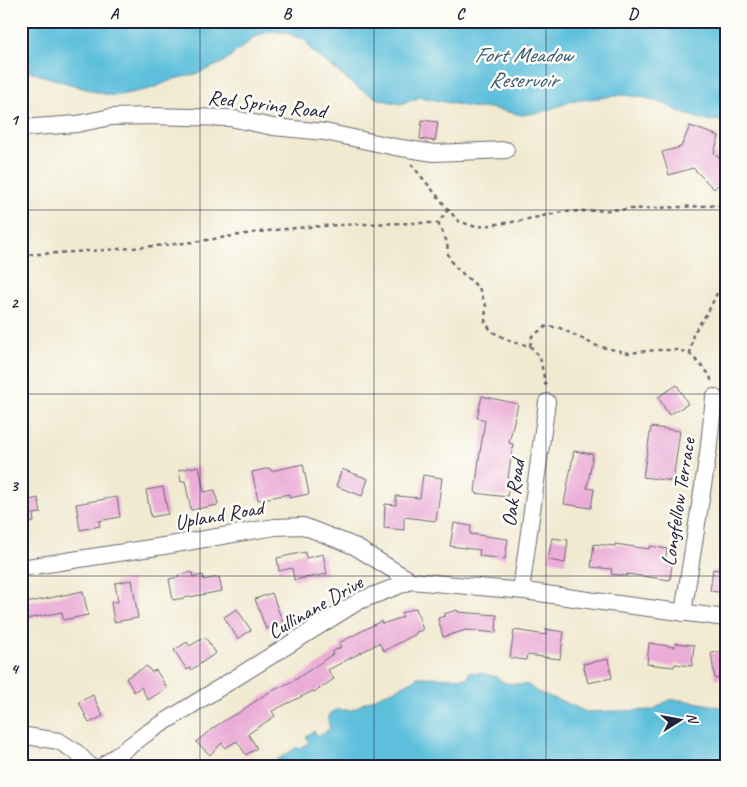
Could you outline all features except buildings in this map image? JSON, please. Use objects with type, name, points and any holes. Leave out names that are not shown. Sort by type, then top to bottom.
[{"type":"street","name":"Red Spring Road","points":[[21,128],[77,124],[111,117],[230,118],[273,127],[325,132],[434,153],[506,150]]},
{"type":"street","name":"Longfellow Terrace","points":[[683,613],[708,454],[714,397]]},
{"type":"street","name":"Oak Road","points":[[521,590],[547,402]]},
{"type":"street","name":"Upland Road","points":[[21,568],[275,527],[304,526],[354,546],[411,581]]},
{"type":"street","name":"Cullinane Drive","points":[[103,766],[147,733],[360,602],[411,581],[521,590],[726,618]]},
{"type":"street","points":[[21,736],[59,741],[76,752],[90,766]]},
{"type":"path","points":[[402,148],[413,167],[458,221],[476,227],[562,212],[726,206]]},
{"type":"path","points":[[438,223],[448,210]]},
{"type":"path","points":[[21,255],[187,243],[238,234],[295,228],[354,224],[438,223]]},
{"type":"path","points":[[438,223],[447,242],[448,254],[453,265],[478,288],[486,306],[485,322],[491,331],[512,342],[530,346],[540,357],[546,384],[547,402]]},
{"type":"path","points":[[690,354],[693,334],[722,283],[726,262]]},
{"type":"path","points":[[530,346],[532,336],[546,326],[560,328],[597,346],[629,353],[679,350],[690,354],[710,375],[714,397]]},
{"type":"water","name":"Fort Meadow Reservoir","points":[[21,21],[726,21],[726,121],[704,120],[682,113],[665,104],[642,97],[622,95],[573,101],[542,112],[522,115],[421,97],[400,104],[379,99],[358,88],[312,51],[306,41],[287,33],[270,31],[255,37],[222,63],[196,74],[174,79],[150,89],[114,96],[21,69]]},
{"type":"water","points":[[469,672],[496,677],[505,683],[528,685],[537,692],[586,712],[653,710],[670,700],[689,701],[726,708],[726,766],[268,766],[297,747],[299,749],[309,742],[306,736],[314,731],[318,736],[330,729],[328,720],[330,714],[336,710],[352,710],[409,683],[417,677],[468,678]]}]
